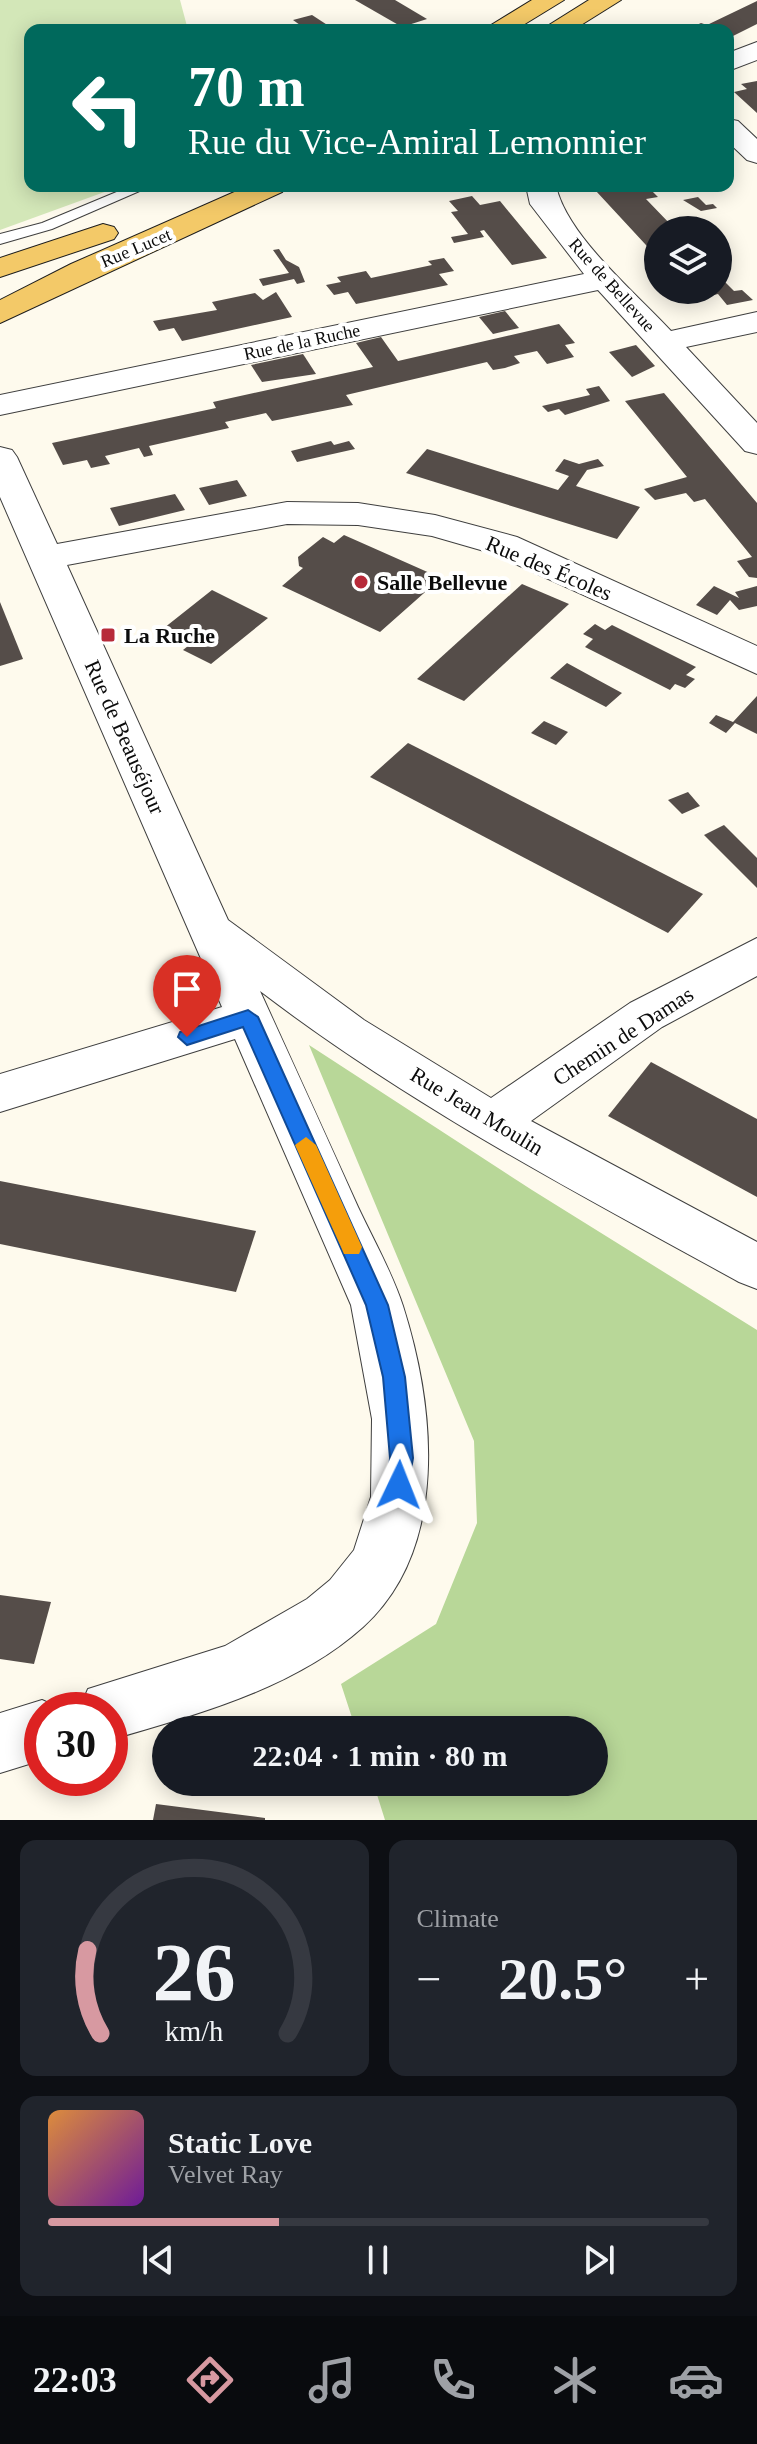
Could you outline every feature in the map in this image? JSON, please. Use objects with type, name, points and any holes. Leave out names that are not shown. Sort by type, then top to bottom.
[{"type":"main road","points":[[507,24],[551,0]]},
{"type":"main road","points":[[565,24],[608,0]]},
{"type":"main road","name":"Rue Lucet","points":[[0,268],[41,257],[127,224],[194,192]]},
{"type":"main road","name":"Rue Lucet","points":[[0,313],[82,271],[259,192]]},
{"type":"street","points":[[734,60],[757,50]]},
{"type":"street","points":[[734,133],[757,154]]},
{"type":"street","name":"Rue de Bellevue","points":[[542,192],[555,222],[663,342],[757,322]]},
{"type":"street","name":"Rue de la Ruche","points":[[0,405],[604,279]]},
{"type":"street","points":[[663,342],[757,444]]},
{"type":"street","name":"Rue de Beauséjour","points":[[0,457],[377,1305],[394,1377],[402,1458],[397,1512],[377,1565],[352,1599],[322,1624],[234,1673],[128,1704]]},
{"type":"street","name":"Rue des Écoles","points":[[45,558],[287,513],[358,514],[435,526],[504,545],[757,661]]},
{"type":"street","name":"Rue Jean Moulin","points":[[212,931],[348,1033],[492,1123],[757,1267]]},
{"type":"street","name":"Chemin de Damas","points":[[492,1123],[646,1015],[757,955]]},
{"type":"street","points":[[0,1093],[248,1017]]},
{"type":"street","points":[[0,1743],[24,1736]]},
{"type":"lane","points":[[0,239],[47,226],[129,192]]},
{"type":"green space","points":[[0,0],[180,0],[186,24],[24,24],[24,192],[104,192],[0,230]]},
{"type":"green space","points":[[309,1045],[532,1190],[757,1330],[757,1820],[385,1820],[377,1796],[608,1796],[608,1716],[351,1716],[341,1684],[436,1624],[477,1523],[474,1441]]},
{"type":"building","points":[[355,0],[395,0],[427,19],[397,24]]},
{"type":"building","points":[[757,1],[757,24],[734,36],[734,24],[709,24]]},
{"type":"building","points":[[312,15],[326,24],[299,24],[293,20]]},
{"type":"building","points":[[757,81],[757,113],[734,92],[747,89],[741,84]]},
{"type":"building","points":[[597,192],[653,192],[658,197],[646,199],[662,216],[644,216],[644,243]]},
{"type":"building","points":[[472,196],[480,205],[500,201],[547,258],[512,265],[484,230],[480,231],[484,237],[454,243],[451,237],[468,234],[451,212],[458,211],[449,201]]},
{"type":"building","points":[[698,197],[706,205],[713,204],[717,208],[701,211],[683,200]]},
{"type":"building","points":[[279,249],[286,260],[299,267],[305,282],[297,284],[294,279],[263,286],[259,279],[289,273],[273,250]]},
{"type":"building","points":[[444,258],[454,271],[439,274],[448,285],[356,304],[348,292],[334,295],[326,285],[341,282],[337,277],[366,271],[371,278],[432,265],[428,261]]},
{"type":"building","points":[[732,289],[742,290],[753,300],[727,305],[732,304]]},
{"type":"building","points":[[276,292],[292,317],[182,341],[174,328],[159,331],[153,321],[217,310],[212,302],[255,293],[263,300]]},
{"type":"building","points":[[505,311],[519,328],[493,334],[479,317]]},
{"type":"building","points":[[559,324],[575,343],[565,345],[574,357],[547,364],[537,351],[514,356],[520,363],[505,368],[493,370],[487,362],[346,395],[353,405],[272,421],[266,413],[225,422],[229,428],[149,446],[153,455],[144,457],[139,448],[105,456],[110,464],[91,468],[87,460],[63,465],[52,443],[216,408],[213,402],[373,367],[356,343],[381,337],[398,361]]},
{"type":"building","points":[[636,345],[655,366],[632,377],[609,352]]},
{"type":"building","points":[[303,354],[316,374],[262,382],[251,365]]},
{"type":"building","points":[[599,386],[610,401],[565,415],[559,409],[548,412],[542,406],[590,395],[586,389]]},
{"type":"building","points":[[664,393],[757,503],[757,578],[749,577],[737,561],[752,557],[705,499],[694,502],[686,493],[655,500],[644,489],[687,477],[625,401]]},
{"type":"building","points":[[331,441],[334,445],[349,441],[355,449],[297,462],[291,451]]},
{"type":"building","points":[[427,449],[558,490],[569,476],[555,471],[564,459],[579,464],[598,459],[604,466],[587,470],[576,486],[640,507],[617,539],[406,473]]},
{"type":"building","points":[[237,480],[247,496],[209,505],[199,488]]},
{"type":"building","points":[[175,494],[185,510],[119,526],[110,508]]},
{"type":"building","name":"Salle Bellevue","points":[[344,535],[441,578],[380,632],[282,586],[303,568],[299,566],[298,557],[323,537],[334,543]]},
{"type":"building","points":[[522,584],[569,604],[464,701],[417,679]]},
{"type":"building","points":[[714,586],[739,598],[735,592],[757,586],[757,606],[739,610],[730,600],[717,615],[696,605]]},
{"type":"building","points":[[212,590],[268,618],[211,664],[183,650],[193,642],[164,628]]},
{"type":"building","points":[[0,602],[23,659],[0,666]]},
{"type":"building","points":[[595,624],[605,630],[612,625],[696,667],[686,675],[695,679],[685,688],[675,684],[670,690],[585,647],[593,639],[583,634]]},
{"type":"building","points":[[567,663],[622,693],[606,707],[550,678]]},
{"type":"building","points":[[757,696],[757,734],[735,723],[726,733],[709,723],[716,715],[733,722]]},
{"type":"building","points":[[544,721],[568,732],[556,745],[531,733]]},
{"type":"building","points":[[408,743],[703,894],[668,933],[370,777]]},
{"type":"building","points":[[688,792],[700,806],[682,814],[668,800]]},
{"type":"building","points":[[724,825],[757,858],[757,888],[704,835]]},
{"type":"building","points":[[651,1062],[757,1119],[757,1197],[608,1116]]},
{"type":"building","points":[[0,1181],[256,1231],[236,1292],[0,1244]]},
{"type":"building","points":[[0,1595],[51,1602],[34,1664],[0,1659]]},
{"type":"building","points":[[156,1804],[265,1818],[265,1820],[153,1820]]},
{"type":"slow traffic","points":[[306,1145],[351,1247]]},
{"type":"place","name":"Salle Bellevue","points":[[361,582]]},
{"type":"place","name":"La Ruche","points":[[108,635]]},
{"type":"route","points":[[187,1037],[248,1017],[377,1305],[394,1377],[402,1458],[399,1485]]}]
